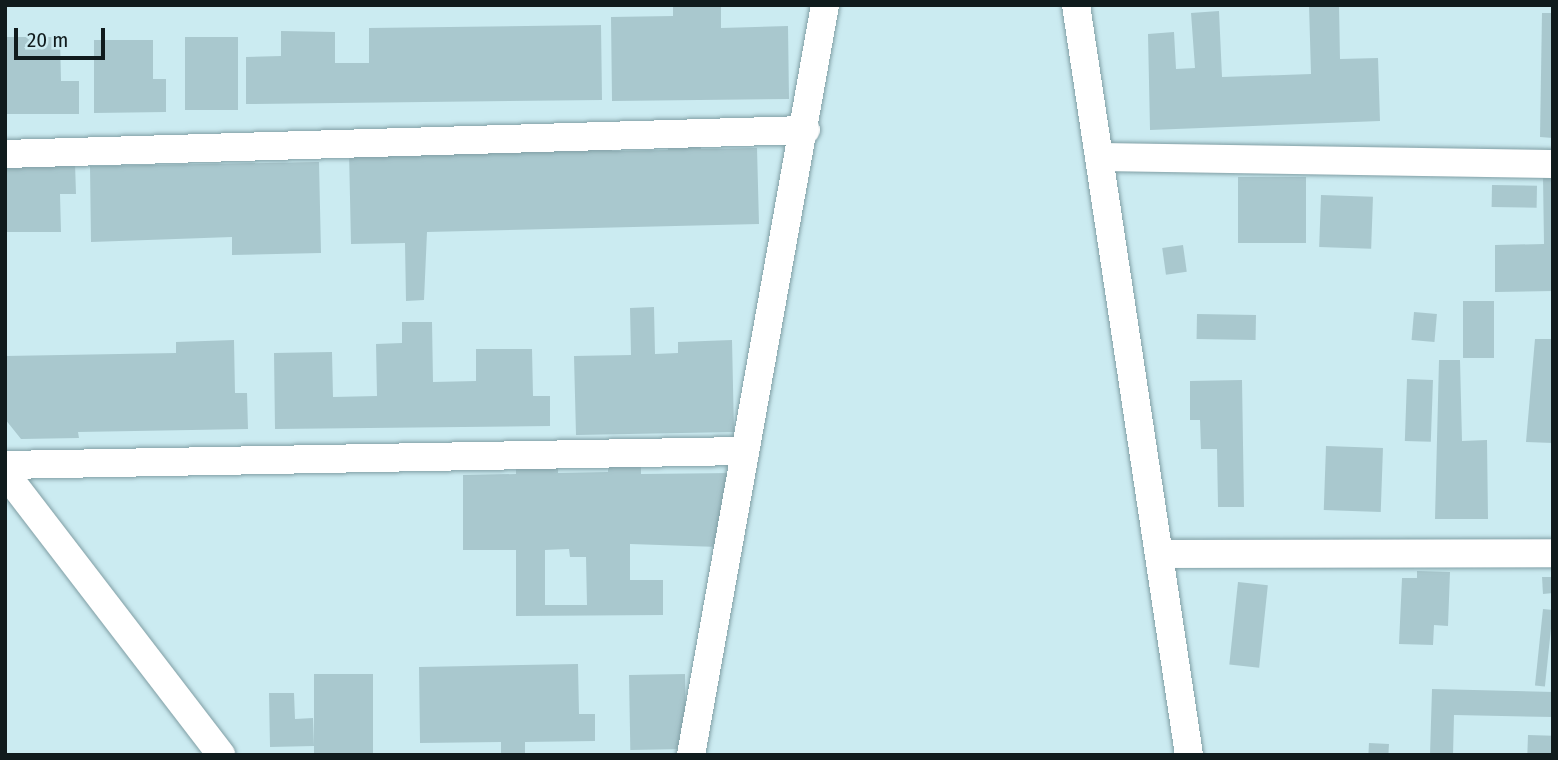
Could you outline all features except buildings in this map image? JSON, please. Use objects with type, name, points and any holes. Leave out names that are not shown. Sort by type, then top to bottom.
[{"type":"street","points":[[691,755],[744,451],[806,131],[825,5]]},
{"type":"street","points":[[1076,5],[1161,554],[1189,755]]},
{"type":"street","points":[[5,153],[806,131]]},
{"type":"street","points":[[1099,157],[1553,164]]},
{"type":"street","points":[[5,465],[744,451]]},
{"type":"street","points":[[5,473],[221,755]]},
{"type":"street","points":[[1161,554],[1553,553]]}]
